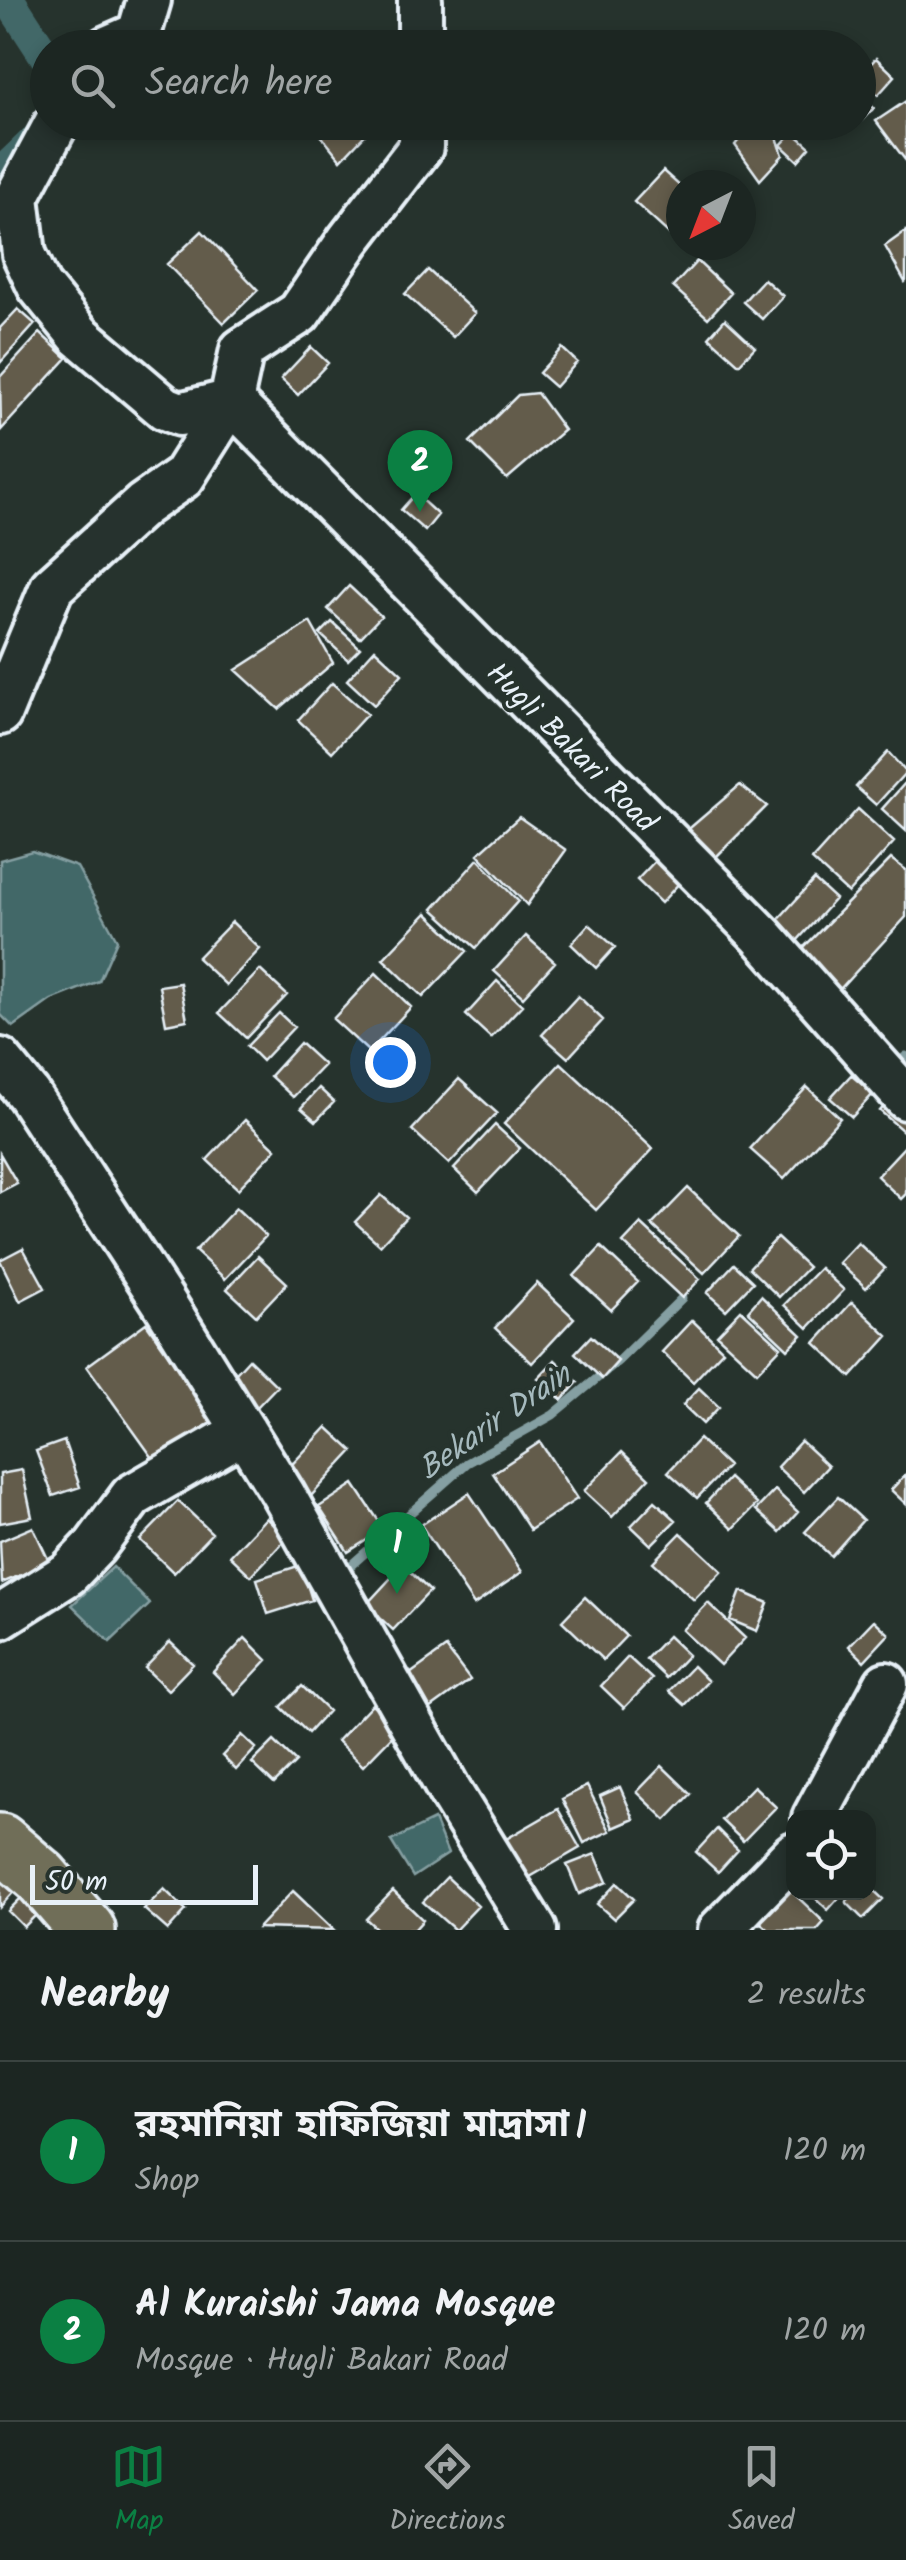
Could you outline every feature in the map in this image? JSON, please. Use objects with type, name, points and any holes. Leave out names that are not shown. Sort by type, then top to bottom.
[{"type":"main road","points":[[0,1842],[42,1876],[87,1930]]},
{"type":"street","points":[[140,30],[148,0]]},
{"type":"street","points":[[420,0],[420,30]]},
{"type":"street","points":[[47,140],[17,197],[24,254],[39,286],[79,335],[165,408],[180,414],[231,401]]},
{"type":"street","points":[[0,713],[52,587],[143,505],[183,477],[231,401],[242,350],[299,313],[421,147],[421,140]]},
{"type":"street","name":"Hugli Bakari Road","points":[[231,401],[761,935],[900,1082]]},
{"type":"street","points":[[0,1060],[28,1094],[283,1494],[450,1792],[535,1930]]},
{"type":"street","points":[[0,1617],[68,1574],[96,1546],[132,1496],[244,1431]]},
{"type":"street","points":[[818,1810],[886,1684]]},
{"type":"street","points":[[720,1930],[786,1862]]},
{"type":"water","points":[[32,851],[77,867],[117,940],[99,981],[51,1000],[13,1027],[0,1014],[0,860]]},
{"type":"water","points":[[113,1567],[150,1604],[110,1642],[72,1605]]},
{"type":"water","points":[[434,1820],[448,1854],[413,1877],[391,1841]]},
{"type":"building","points":[[876,58],[895,76],[876,93]]},
{"type":"building","points":[[906,101],[906,161],[876,121]]},
{"type":"building","points":[[325,140],[360,140],[341,160]]},
{"type":"building","points":[[739,140],[778,140],[783,155],[760,180],[735,145]]},
{"type":"building","points":[[786,140],[802,140],[810,147],[798,161],[781,145]]},
{"type":"building","points":[[663,171],[666,174],[666,231],[634,202]]},
{"type":"building","points":[[202,231],[258,290],[224,323],[167,264]]},
{"type":"building","points":[[906,231],[906,281],[905,282],[885,246]]},
{"type":"building","points":[[697,261],[731,293],[708,318],[673,287]]},
{"type":"building","points":[[428,270],[475,313],[453,337],[405,294]]},
{"type":"building","points":[[764,279],[783,296],[762,319],[743,302]]},
{"type":"building","points":[[18,309],[35,324],[0,363],[0,328]]},
{"type":"building","points":[[725,319],[755,347],[739,364],[709,337]]},
{"type":"building","points":[[40,333],[67,358],[1,430],[0,377]]},
{"type":"building","points":[[311,347],[328,363],[298,395],[281,379]]},
{"type":"building","points":[[562,348],[577,362],[555,387],[539,373]]},
{"type":"building","points":[[537,393],[564,430],[507,479],[470,442],[518,395]]},
{"type":"building","points":[[415,494],[438,515],[425,531],[401,510]]},
{"type":"building","points":[[349,586],[381,616],[360,638],[328,609]]},
{"type":"building","points":[[310,622],[333,663],[279,709],[236,670]]},
{"type":"building","points":[[332,622],[360,648],[348,660],[320,634]]},
{"type":"building","points":[[375,649],[402,674],[374,705],[347,680]]},
{"type":"building","points":[[332,683],[367,714],[332,752],[298,720]]},
{"type":"building","points":[[888,752],[906,772],[876,805],[856,787]]},
{"type":"building","points":[[906,782],[906,831],[882,809]]},
{"type":"building","points":[[740,785],[767,806],[702,871],[677,839]]},
{"type":"building","points":[[858,809],[894,842],[848,893],[812,860]]},
{"type":"building","points":[[519,817],[566,850],[527,905],[478,854]]},
{"type":"building","points":[[478,859],[518,901],[476,948],[433,909]]},
{"type":"building","points":[[657,859],[681,881],[661,903],[637,880]]},
{"type":"building","points":[[891,859],[906,870],[906,917],[829,1001],[794,957]]},
{"type":"building","points":[[814,880],[835,899],[796,942],[775,923]]},
{"type":"building","points":[[427,913],[467,951],[423,997],[383,959]]},
{"type":"building","points":[[232,922],[260,949],[226,985],[197,958]]},
{"type":"building","points":[[589,924],[615,947],[596,968],[571,944]]},
{"type":"building","points":[[526,936],[555,962],[523,997],[494,971]]},
{"type":"building","points":[[260,970],[287,995],[246,1038],[219,1013]]},
{"type":"building","points":[[376,973],[411,1007],[369,1052],[333,1019]]},
{"type":"building","points":[[497,981],[522,1005],[491,1038],[466,1015]]},
{"type":"building","points":[[180,983],[187,1020],[166,1024],[159,986]]},
{"type":"building","points":[[578,996],[603,1020],[568,1058],[542,1035]]},
{"type":"building","points":[[279,1013],[294,1027],[262,1061],[247,1046]]},
{"type":"building","points":[[300,1043],[324,1065],[293,1097],[270,1076]]},
{"type":"building","points":[[561,1063],[653,1149],[596,1210],[504,1124]]},
{"type":"building","points":[[851,1075],[873,1094],[852,1117],[830,1098]]},
{"type":"building","points":[[459,1079],[497,1113],[449,1164],[412,1130]]},
{"type":"building","points":[[807,1087],[840,1118],[784,1179],[750,1149]]},
{"type":"building","points":[[319,1088],[334,1102],[316,1121],[301,1108]]},
{"type":"building","points":[[893,1096],[906,1108],[904,1132],[880,1111]]},
{"type":"building","points":[[245,1120],[276,1149],[238,1189],[207,1160]]},
{"type":"building","points":[[495,1125],[520,1148],[478,1192],[454,1169]]},
{"type":"building","points":[[906,1145],[906,1194],[901,1199],[877,1176]]},
{"type":"building","points":[[0,1154],[17,1183],[0,1192]]},
{"type":"building","points":[[688,1188],[739,1236],[704,1273],[652,1225]]},
{"type":"building","points":[[381,1195],[406,1217],[380,1245],[355,1222]]},
{"type":"building","points":[[236,1208],[266,1236],[225,1279],[195,1251]]},
{"type":"building","points":[[641,1224],[700,1279],[682,1298],[623,1243]]},
{"type":"building","points":[[777,1238],[808,1267],[779,1297],[749,1268]]},
{"type":"building","points":[[858,1243],[885,1268],[866,1288],[839,1263]]},
{"type":"building","points":[[601,1247],[638,1282],[611,1310],[574,1276]]},
{"type":"building","points":[[23,1248],[45,1288],[20,1301],[0,1260]]},
{"type":"building","points":[[258,1256],[287,1283],[256,1316],[227,1289]]},
{"type":"building","points":[[734,1264],[753,1282],[726,1310],[707,1293]]},
{"type":"building","points":[[820,1268],[844,1290],[808,1328],[784,1305]]},
{"type":"building","points":[[537,1283],[574,1318],[532,1363],[495,1328]]},
{"type":"building","points":[[761,1296],[802,1335],[788,1349],[748,1311]]},
{"type":"building","points":[[852,1302],[888,1336],[851,1377],[815,1343]]},
{"type":"building","points":[[741,1310],[781,1347],[757,1372],[717,1335]]},
{"type":"building","points":[[692,1320],[723,1350],[693,1382],[662,1352]]},
{"type":"building","points":[[146,1323],[219,1426],[160,1468],[87,1366]]},
{"type":"building","points":[[591,1336],[618,1361],[602,1379],[575,1353]]},
{"type":"building","points":[[249,1359],[277,1386],[255,1409],[227,1383]]},
{"type":"building","points":[[555,1360],[578,1382],[562,1400],[538,1378]]},
{"type":"building","points":[[699,1388],[719,1407],[703,1424],[683,1405]]},
{"type":"building","points":[[327,1427],[353,1451],[310,1497],[284,1473]]},
{"type":"building","points":[[699,1439],[728,1466],[697,1498],[668,1472]]},
{"type":"building","points":[[64,1441],[80,1487],[53,1496],[36,1451]]},
{"type":"building","points":[[801,1441],[828,1466],[804,1492],[777,1467]]},
{"type":"building","points":[[540,1442],[577,1499],[530,1530],[493,1473]]},
{"type":"building","points":[[622,1452],[649,1478],[612,1517],[584,1491]]},
{"type":"building","points":[[22,1470],[32,1517],[0,1523],[0,1474]]},
{"type":"building","points":[[906,1474],[906,1504],[891,1490]]},
{"type":"building","points":[[729,1478],[757,1504],[733,1529],[706,1503]]},
{"type":"building","points":[[354,1484],[384,1529],[348,1552],[319,1507]]},
{"type":"building","points":[[775,1490],[798,1512],[780,1532],[756,1510]]},
{"type":"building","points":[[469,1493],[522,1572],[474,1605],[421,1525]]},
{"type":"building","points":[[838,1497],[863,1520],[831,1556],[805,1532]]},
{"type":"building","points":[[178,1501],[212,1533],[174,1573],[140,1540]]},
{"type":"building","points":[[655,1501],[676,1520],[651,1545],[631,1526]]},
{"type":"building","points":[[266,1518],[287,1538],[251,1576],[230,1556]]},
{"type":"building","points":[[33,1527],[50,1563],[2,1583],[0,1541]]},
{"type":"building","points":[[681,1533],[722,1571],[694,1600],[653,1562]]},
{"type":"building","points":[[301,1565],[312,1600],[268,1614],[257,1579]]},
{"type":"building","points":[[403,1565],[430,1591],[393,1630],[366,1605]]},
{"type":"building","points":[[741,1591],[768,1603],[757,1631],[730,1620]]},
{"type":"building","points":[[585,1597],[626,1636],[603,1660],[562,1621]]},
{"type":"building","points":[[708,1603],[745,1638],[720,1665],[682,1630]]},
{"type":"building","points":[[874,1620],[889,1634],[864,1661],[849,1646]]},
{"type":"building","points":[[668,1636],[688,1655],[666,1678],[646,1659]]},
{"type":"building","points":[[245,1638],[267,1660],[235,1694],[213,1672]]},
{"type":"building","points":[[170,1642],[193,1664],[168,1690],[145,1668]]},
{"type":"building","points":[[446,1648],[470,1680],[427,1711],[403,1679]]},
{"type":"building","points":[[628,1657],[652,1679],[624,1708],[601,1686]]},
{"type":"building","points":[[693,1666],[708,1681],[685,1705],[669,1691]]},
{"type":"building","points":[[302,1686],[328,1711],[308,1733],[281,1707]]},
{"type":"building","points":[[372,1704],[399,1729],[363,1766],[337,1741]]},
{"type":"building","points":[[242,1735],[256,1748],[236,1770],[222,1756]]},
{"type":"building","points":[[274,1741],[296,1762],[274,1784],[252,1763]]},
{"type":"building","points":[[662,1766],[691,1794],[666,1820],[637,1792]]},
{"type":"building","points":[[587,1786],[610,1831],[584,1843],[562,1799]]},
{"type":"building","points":[[754,1786],[776,1807],[743,1841],[721,1820]]},
{"type":"building","points":[[620,1787],[634,1819],[613,1828],[600,1796]]},
{"type":"building","points":[[558,1809],[580,1848],[523,1881],[501,1842]]},
{"type":"building","points":[[717,1829],[738,1850],[718,1872],[696,1852]]},
{"type":"building","points":[[595,1854],[607,1882],[579,1894],[567,1865]]},
{"type":"building","points":[[6,1876],[18,1887],[0,1907],[0,1883]]},
{"type":"building","points":[[447,1877],[478,1906],[455,1930],[423,1902]]},
{"type":"building","points":[[617,1883],[634,1899],[614,1919],[597,1904]]},
{"type":"building","points":[[786,1888],[786,1900],[801,1900],[824,1922],[817,1930],[769,1930],[757,1919]]},
{"type":"building","points":[[164,1889],[186,1910],[168,1930],[144,1909]]},
{"type":"building","points":[[293,1891],[334,1930],[258,1928]]},
{"type":"building","points":[[393,1891],[423,1920],[414,1930],[378,1930],[366,1919]]},
{"type":"building","points":[[876,1892],[883,1899],[863,1919],[846,1902],[876,1900]]},
{"type":"building","points":[[24,1895],[40,1911],[24,1927],[8,1911]]},
{"type":"building","points":[[817,1900],[837,1900],[828,1910]]},
{"type":"waterway","points":[[9,0],[30,32]]},
{"type":"waterway","points":[[0,174],[36,140]]},
{"type":"waterway","points":[[893,1068],[906,1056]]},
{"type":"waterway","name":"Bekarir Drain","points":[[341,1574],[467,1463],[553,1415],[618,1361],[682,1298]]},
{"type":"place","name":"Al Kuraishi Jama Mosque","points":[[420,512]]},
{"type":"place","name":"রহমানিয়া হাফিজিয়া মাদ্রাসা।","points":[[397,1594]]}]
